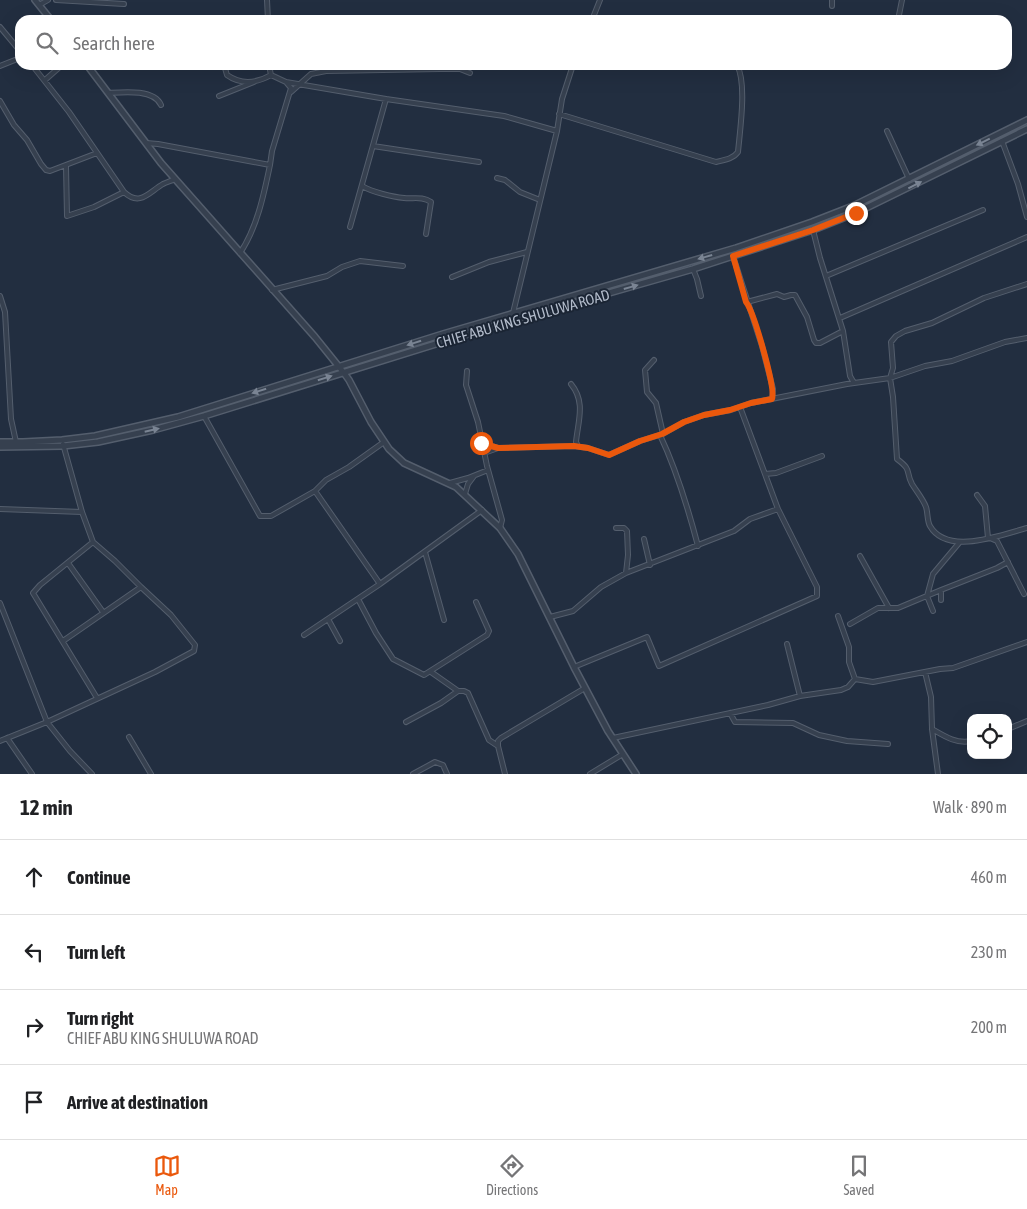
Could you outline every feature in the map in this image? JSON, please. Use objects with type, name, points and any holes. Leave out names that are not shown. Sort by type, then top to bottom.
[{"type":"street","points":[[47,15],[37,2],[48,0]]},
{"type":"street","points":[[56,0],[124,4]]},
{"type":"street","points":[[267,0],[268,15]]},
{"type":"street","points":[[594,15],[600,0]]},
{"type":"street","points":[[832,0],[832,6]]},
{"type":"street","points":[[899,15],[902,0]]},
{"type":"street","points":[[0,27],[15,44]]},
{"type":"street","points":[[0,66],[15,60]]},
{"type":"street","points":[[36,70],[124,192],[131,198],[143,197],[175,179]]},
{"type":"street","points":[[45,80],[56,70]]},
{"type":"street","points":[[91,70],[175,179],[344,372],[384,442],[404,463],[450,482],[500,528],[518,554],[585,688],[636,774]]},
{"type":"street","points":[[225,70],[232,78],[256,82]]},
{"type":"street","points":[[270,70],[271,76]]},
{"type":"street","points":[[240,253],[248,239],[258,210],[280,123],[291,92],[311,74],[326,71],[383,70]]},
{"type":"street","points":[[462,70],[470,73]]},
{"type":"street","points":[[513,313],[557,131],[565,85],[571,70]]},
{"type":"street","points":[[559,114],[716,162],[736,156],[738,152],[742,84],[740,70]]},
{"type":"street","points":[[220,96],[271,76],[286,82],[386,100],[504,116],[557,131]]},
{"type":"street","points":[[286,82],[290,86],[291,92]]},
{"type":"street","points":[[109,93],[147,94],[157,99],[161,105]]},
{"type":"street","points":[[350,227],[386,100]]},
{"type":"street","points":[[0,101],[44,168],[50,171],[97,153]]},
{"type":"street","points":[[0,442],[63,443],[178,417],[513,313],[736,248],[853,206],[1027,120]]},
{"type":"street","name":"CHIEF ABU KING SHULUWA ROAD","points":[[0,447],[98,442],[144,432],[204,416],[496,325],[693,269],[813,230],[897,194],[1027,129]]},
{"type":"street","points":[[887,131],[909,178]]},
{"type":"street","points":[[1002,141],[1018,184],[1027,216]]},
{"type":"street","points":[[146,143],[270,165]]},
{"type":"street","points":[[373,146],[479,162]]},
{"type":"street","points":[[66,166],[67,216],[94,207],[124,192]]},
{"type":"street","points":[[497,178],[505,180],[520,192],[540,200]]},
{"type":"street","points":[[362,186],[369,190],[399,198],[421,198],[431,202],[426,234]]},
{"type":"street","points":[[894,186],[897,194]]},
{"type":"street","points":[[826,276],[983,210]]},
{"type":"street","points":[[813,230],[820,258],[840,318],[850,376],[854,383]]},
{"type":"street","points":[[840,318],[1027,237]]},
{"type":"street","points":[[452,277],[489,262],[527,252]]},
{"type":"street","points":[[733,256],[746,302],[762,346],[773,389],[772,399]]},
{"type":"street","points":[[272,290],[327,276],[342,267],[360,261],[403,266]]},
{"type":"street","points":[[693,269],[701,296]]},
{"type":"street","points":[[1027,284],[984,298],[932,323],[905,331],[896,336],[891,342],[893,368],[890,378],[894,397],[898,459],[908,467],[911,482],[927,509],[930,525],[939,536],[959,543],[989,538],[1027,528]]},
{"type":"street","points":[[607,286],[608,293]]},
{"type":"street","points":[[746,302],[777,294],[784,297],[792,294],[795,295],[807,317],[816,343],[820,343],[843,331]]},
{"type":"street","points":[[0,296],[5,312],[11,419],[16,442]]},
{"type":"street","points":[[481,443],[498,448],[572,446],[577,444],[609,455],[640,441],[661,435],[684,422],[704,415],[847,384],[890,378],[925,366],[952,361],[1006,342],[1027,338]]},
{"type":"street","points":[[654,360],[645,370],[646,388],[656,403],[661,435],[672,460],[698,546]]},
{"type":"street","points":[[467,371],[466,385],[478,422],[481,443],[502,520],[500,528]]},
{"type":"street","points":[[847,384],[850,376]]},
{"type":"street","points":[[571,384],[578,394],[580,410],[577,444]]},
{"type":"street","points":[[574,667],[647,636],[659,666],[817,596],[817,587],[778,509],[740,407]]},
{"type":"street","points":[[204,416],[260,516],[272,516],[314,491],[326,480],[349,467],[384,442]]},
{"type":"street","points":[[0,741],[47,722],[155,672],[195,649],[195,645],[184,629],[93,542],[82,512],[63,443]]},
{"type":"street","points":[[484,453],[498,448]]},
{"type":"street","points":[[765,474],[776,473],[822,456]]},
{"type":"street","points":[[450,482],[474,476],[488,470]]},
{"type":"street","points":[[465,494],[468,484],[474,476]]},
{"type":"street","points":[[314,491],[380,584]]},
{"type":"street","points":[[977,495],[985,506],[989,538]]},
{"type":"street","points":[[0,509],[82,512]]},
{"type":"street","points":[[550,617],[574,611],[589,595],[626,572],[734,532],[750,519],[778,509]]},
{"type":"street","points":[[304,635],[380,584],[482,510]]},
{"type":"street","points":[[616,528],[624,528],[627,531],[628,556],[626,572]]},
{"type":"street","points":[[989,538],[997,541],[1024,594]]},
{"type":"street","points":[[644,539],[650,564]]},
{"type":"street","points":[[93,542],[33,591],[97,698]]},
{"type":"street","points":[[933,611],[927,596],[933,574],[959,543]]},
{"type":"street","points":[[424,552],[444,620]]},
{"type":"street","points":[[860,556],[889,608]]},
{"type":"street","points":[[850,624],[878,608],[898,608],[1008,562]]},
{"type":"street","points":[[68,563],[104,612]]},
{"type":"street","points":[[63,641],[141,587]]},
{"type":"street","points":[[941,590],[941,600]]},
{"type":"street","points":[[358,599],[376,634],[393,660],[424,675],[487,635],[489,631],[476,602]]},
{"type":"street","points":[[0,604],[47,722],[70,751],[92,774]]},
{"type":"street","points":[[838,616],[849,647],[848,662],[855,679]]},
{"type":"street","points":[[328,619],[340,641]]},
{"type":"street","points":[[855,679],[873,682],[953,668],[1027,642]]},
{"type":"street","points":[[786,644],[800,696]]},
{"type":"street","points":[[431,672],[458,691],[468,693],[489,740],[498,746]]},
{"type":"street","points":[[925,672],[931,697],[932,729],[938,774]]},
{"type":"street","points":[[613,738],[768,705],[800,696],[841,690],[855,679]]},
{"type":"street","points":[[505,774],[498,741],[585,688]]},
{"type":"street","points":[[406,722],[441,703],[458,691]]},
{"type":"street","points":[[730,713],[735,722],[793,723],[820,735],[847,741],[888,744]]},
{"type":"street","points":[[1012,727],[1027,721]]},
{"type":"street","points":[[932,729],[946,738],[967,742]]},
{"type":"street","points":[[129,737],[151,774]]},
{"type":"street","points":[[7,738],[32,774]]},
{"type":"street","points":[[590,774],[623,754]]},
{"type":"street","points":[[413,774],[435,762],[443,765],[447,774]]},
{"type":"route","points":[[481,443],[498,448],[574,446],[588,448],[605,455],[612,455],[640,441],[662,434],[684,422],[704,415],[772,399],[774,396],[773,389],[762,346],[746,302],[733,256],[813,230],[856,213]]}]
